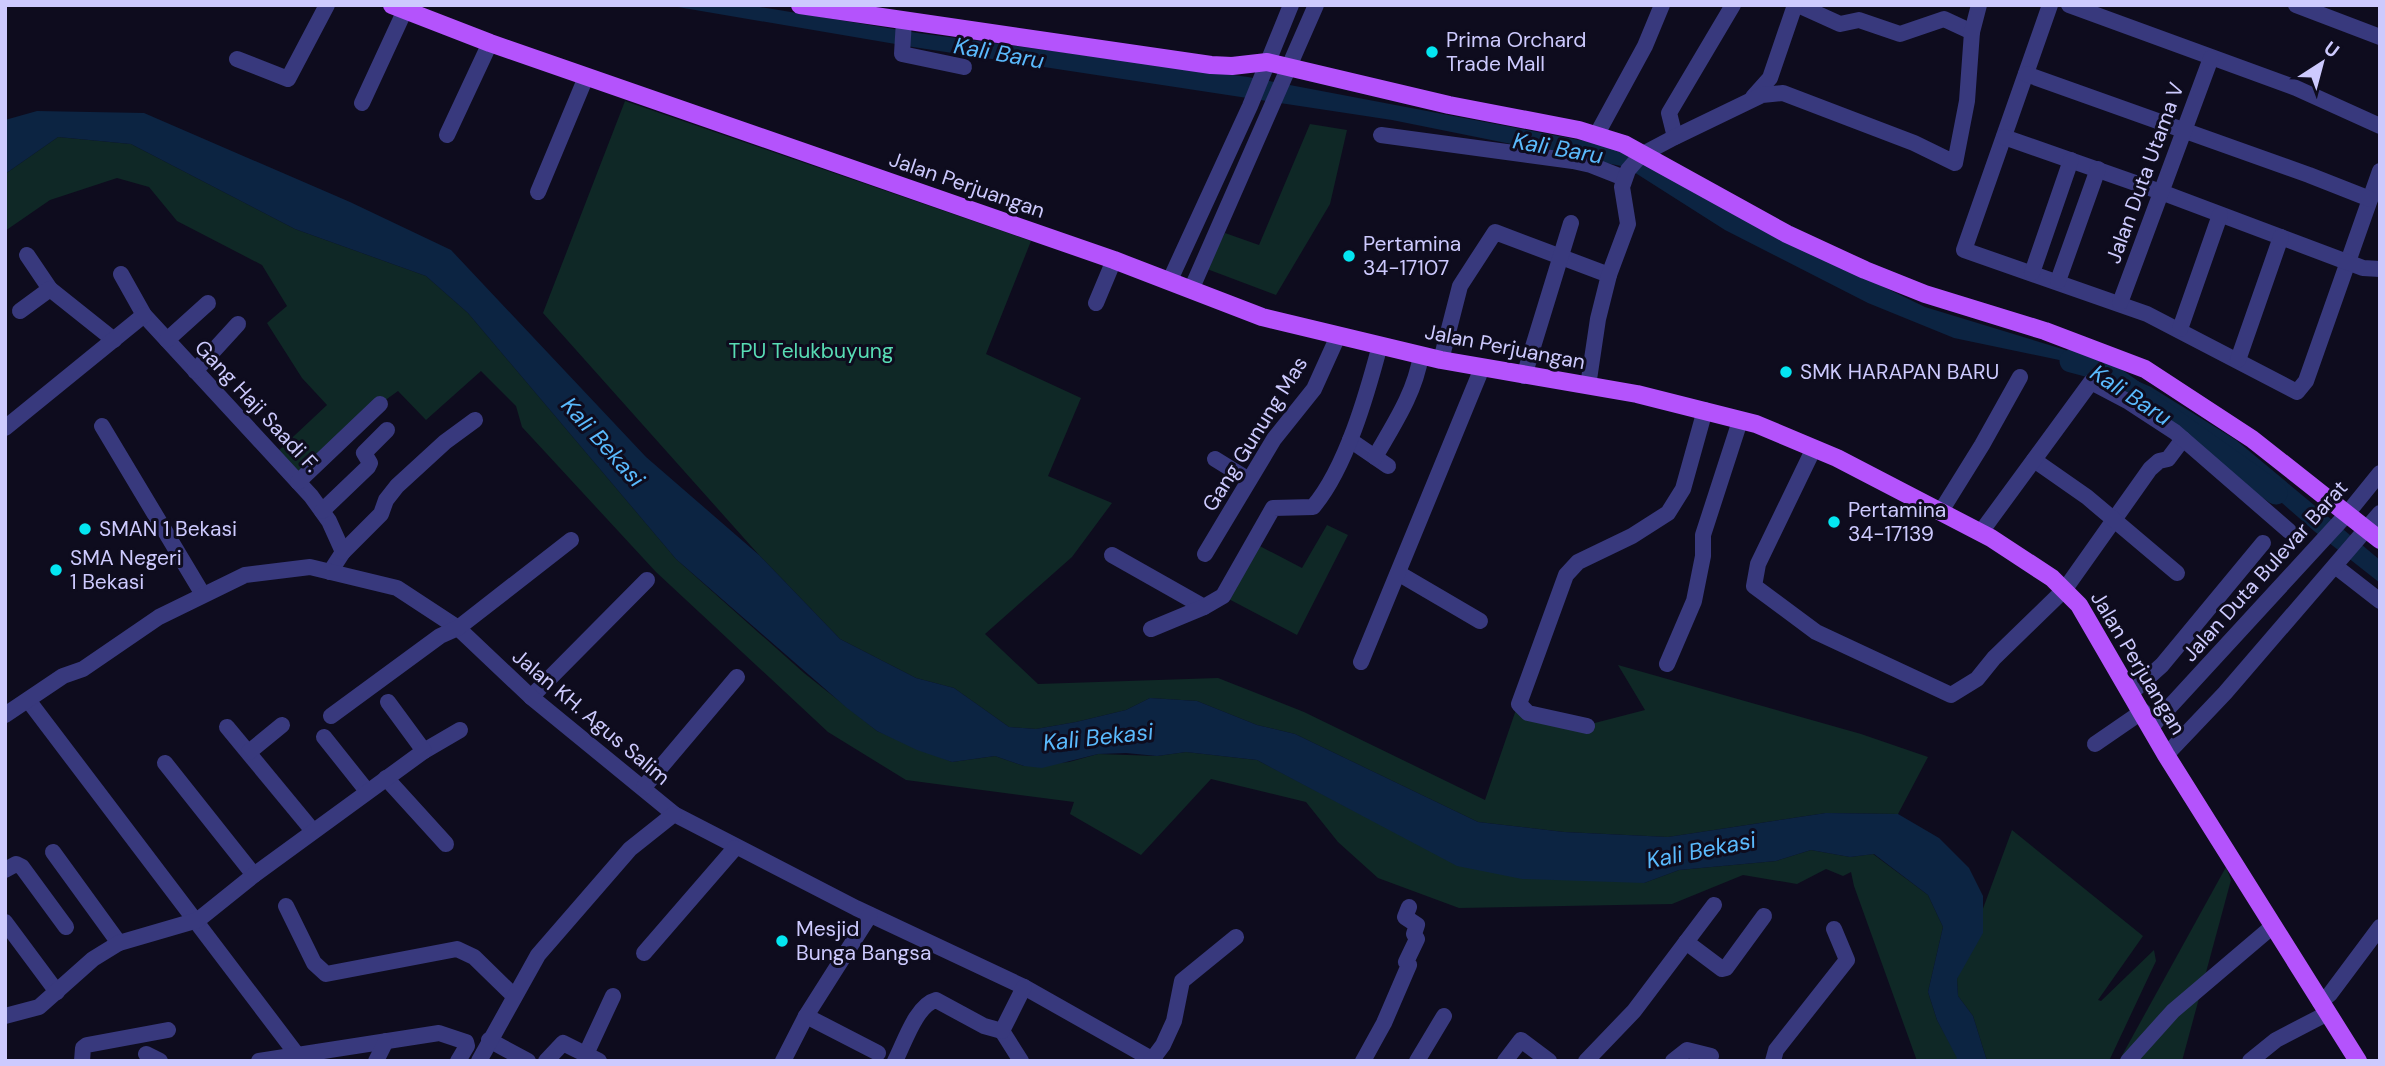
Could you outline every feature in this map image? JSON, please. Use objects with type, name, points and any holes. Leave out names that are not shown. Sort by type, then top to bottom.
[{"type":"main road","points":[[800,5],[904,23],[1211,65],[1264,69],[1597,134],[1642,154],[1787,234],[1865,270],[1925,294],[2045,331],[2145,369],[2252,439],[2342,519],[2368,536]]},
{"type":"main road","name":"Jalan Perjuangan","points":[[398,8],[586,77],[1170,280],[1262,317],[1441,360],[1637,394],[1705,410],[1791,437],[1941,510],[2013,551],[2065,589],[2085,613],[2132,692],[2165,755],[2358,1061]]},
{"type":"street","points":[[237,59],[288,79],[327,5]]},
{"type":"street","points":[[1170,280],[1250,106],[1292,5],[1302,13],[1315,9]]},
{"type":"street","points":[[1597,134],[1645,46],[1662,5]]},
{"type":"street","points":[[1675,137],[1669,113],[1733,5]]},
{"type":"street","points":[[1750,100],[1770,78],[1797,5],[1840,24],[1859,20],[1900,34],[1944,19],[1972,32]]},
{"type":"street","points":[[1588,386],[1596,327],[1609,275],[1628,224],[1626,174],[1642,154],[1750,100],[1773,92],[1783,93],[1914,143],[1955,163],[1967,102],[1972,32],[1979,5]]},
{"type":"street","points":[[2050,5],[1964,250],[2120,303],[2180,329],[2283,385],[2300,391],[2380,171]]},
{"type":"street","points":[[2069,5],[2296,88],[2380,126]]},
{"type":"street","points":[[2296,5],[2380,37]]},
{"type":"street","points":[[362,103],[398,8]]},
{"type":"street","points":[[1191,290],[1315,9]]},
{"type":"street","points":[[904,23],[900,50],[904,56],[964,67]]},
{"type":"street","points":[[447,135],[490,43]]},
{"type":"street","name":"Jalan Duta Utama V","points":[[2120,303],[2211,58]]},
{"type":"street","points":[[2026,74],[2309,175],[2370,200]]},
{"type":"street","points":[[538,192],[586,77]]},
{"type":"street","points":[[1381,135],[1573,161],[1626,174]]},
{"type":"street","points":[[2004,137],[2161,192],[2348,263],[2380,269]]},
{"type":"street","points":[[2032,273],[2071,160]]},
{"type":"street","points":[[2058,281],[2098,169]]},
{"type":"street","points":[[2180,329],[2220,215]]},
{"type":"street","points":[[1524,376],[1571,223]]},
{"type":"street","points":[[1441,360],[1460,285],[1491,235],[1499,232],[1609,275]]},
{"type":"street","points":[[2238,360],[2281,237]]},
{"type":"street","points":[[27,256],[50,289],[114,340]]},
{"type":"street","points":[[1096,303],[1114,260]]},
{"type":"street","name":"Gang Haji Saadi F.","points":[[121,274],[144,315],[323,511],[343,552]]},
{"type":"street","points":[[20,311],[50,289]]},
{"type":"street","points":[[167,340],[208,303]]},
{"type":"street","points":[[5,428],[144,315]]},
{"type":"street","points":[[195,371],[238,324]]},
{"type":"street","name":"Gang Gunung Mas","points":[[1205,554],[1290,416],[1314,389],[1338,336]]},
{"type":"street","points":[[1151,629],[1205,607],[1223,596],[1273,508],[1313,507],[1350,440],[1380,345]]},
{"type":"street","points":[[1350,440],[1381,461],[1418,374],[1421,355]]},
{"type":"street","points":[[1361,662],[1482,368]]},
{"type":"street","points":[[1941,510],[2020,377]]},
{"type":"street","points":[[1981,532],[2091,382],[2129,401],[2182,439],[2289,531]]},
{"type":"street","points":[[298,482],[380,404]]},
{"type":"street","points":[[1587,726],[1528,713],[1519,704],[1566,575],[1578,562],[1632,536],[1668,513],[1683,488],[1705,410]]},
{"type":"street","points":[[330,572],[343,552],[381,514],[386,500],[397,486],[444,442],[475,420]]},
{"type":"street","points":[[1667,664],[1691,613],[1703,556],[1703,535],[1740,421]]},
{"type":"street","points":[[102,426],[202,593]]},
{"type":"street","points":[[323,511],[368,467],[370,463],[364,453],[387,430]]},
{"type":"street","points":[[1814,448],[1758,564],[1753,584],[1816,632],[1935,690],[1955,694],[1977,679],[1994,658],[2065,589],[2150,469],[2159,461],[2168,458],[2182,439]]},
{"type":"street","points":[[1215,459],[1249,480]]},
{"type":"street","points":[[2034,460],[2115,520],[2177,572]]},
{"type":"street","name":"Jalan Duta Bulevar Barat","points":[[2095,744],[2147,719],[2320,543],[2380,473]]},
{"type":"street","points":[[2165,755],[2338,563],[2368,536],[2380,513]]},
{"type":"street","points":[[331,716],[440,636],[458,628],[571,540]]},
{"type":"street","points":[[2132,692],[2162,664],[2263,543]]},
{"type":"street","points":[[1112,555],[1205,607]]},
{"type":"street","points":[[2338,563],[2380,600]]},
{"type":"street","name":"Jalan KH. Agus Salim","points":[[5,715],[63,676],[83,669],[159,617],[202,593],[258,572],[310,567],[397,588],[458,628],[531,697],[674,814],[735,848],[870,915],[1024,987],[1153,1060]]},
{"type":"street","points":[[1398,573],[1480,621]]},
{"type":"street","points":[[531,697],[647,580]]},
{"type":"street","points":[[644,787],[737,677]]},
{"type":"street","points":[[28,700],[302,1058]]},
{"type":"street","points":[[388,702],[425,751]]},
{"type":"street","points":[[248,752],[282,725]]},
{"type":"street","points":[[228,727],[313,831]]},
{"type":"street","points":[[5,1016],[39,1007],[93,959],[119,943],[198,920],[367,791],[460,730]]},
{"type":"street","points":[[324,737],[367,791]]},
{"type":"street","points":[[165,763],[254,875]]},
{"type":"street","points":[[386,778],[446,844]]},
{"type":"street","points":[[479,1061],[513,995],[538,955],[630,849],[674,814]]},
{"type":"street","points":[[644,953],[735,848]]},
{"type":"street","points":[[53,852],[119,943]]},
{"type":"street","points":[[5,870],[19,865],[66,927]]},
{"type":"street","points":[[1586,1061],[1634,1011],[1714,905]]},
{"type":"street","points":[[286,906],[314,963],[323,973],[330,974],[457,949],[474,957],[513,995]]},
{"type":"street","points":[[1363,1061],[1384,1023],[1417,939],[1414,934],[1417,925],[1405,917],[1409,907]]},
{"type":"street","points":[[783,1061],[806,1016],[870,915]]},
{"type":"street","points":[[1686,942],[1721,968],[1726,968],[1764,916]]},
{"type":"street","points":[[5,922],[57,992]]},
{"type":"street","points":[[2128,1061],[2173,1011],[2273,926]]},
{"type":"street","points":[[2250,1061],[2324,1007],[2330,994],[2380,928]]},
{"type":"street","points":[[1773,1061],[1776,1050],[1847,960],[1834,929]]},
{"type":"street","points":[[1153,1060],[1174,1021],[1182,981],[1237,937]]},
{"type":"street","points":[[1002,1031],[1024,987]]},
{"type":"street","points":[[546,1061],[563,1043],[593,1057],[613,996]]},
{"type":"street","points":[[895,1061],[922,1010],[929,1002],[936,1000],[984,1026],[1002,1031],[1021,1061]]},
{"type":"street","points":[[806,1016],[878,1053]]},
{"type":"street","points":[[1418,1061],[1444,1016]]},
{"type":"street","points":[[82,1061],[83,1048],[87,1045],[168,1030]]},
{"type":"street","points":[[259,1061],[302,1058],[439,1033],[467,1044],[458,1061]]},
{"type":"street","points":[[489,1040],[528,1061]]},
{"type":"street","points":[[1505,1061],[1521,1040],[1549,1061]]},
{"type":"street","points":[[376,1061],[386,1041]]},
{"type":"street","points":[[1674,1061],[1687,1050],[1712,1056]]},
{"type":"green space","name":"TPU Telukbuyung","points":[[625,101],[1031,241],[986,354],[1081,398],[1048,476],[1112,503],[1072,557],[985,634],[1038,684],[1218,678],[1304,712],[1485,800],[1519,701],[1519,704],[1587,725],[1645,710],[1618,665],[1861,734],[1928,757],[1898,814],[1826,813],[1668,837],[1564,832],[1478,822],[1295,734],[1257,725],[1197,701],[1150,698],[1126,710],[1076,722],[1036,729],[1009,727],[954,688],[916,678],[840,639],[759,555],[543,313]]},
{"type":"green space","points":[[1310,124],[1347,130],[1330,204],[1276,295],[1207,269],[1225,233],[1259,245]]},
{"type":"green space","points":[[58,137],[131,144],[295,229],[426,276],[468,313],[676,559],[804,673],[877,731],[952,762],[995,756],[1024,766],[1069,762],[1098,754],[1157,756],[1186,752],[1257,760],[1360,814],[1644,883],[1679,870],[1776,861],[1811,850],[1850,857],[1873,854],[1928,895],[1943,927],[1928,992],[1937,1020],[1958,1058],[1954,1061],[1917,1061],[1851,872],[1843,876],[1826,869],[1797,884],[1743,875],[1672,904],[1459,908],[1378,878],[1338,842],[1306,802],[1211,779],[1141,855],[1070,814],[1074,802],[906,780],[828,732],[656,572],[522,427],[516,406],[481,371],[426,420],[398,391],[380,404],[298,482],[278,451],[327,405],[302,378],[267,323],[287,306],[262,265],[177,221],[149,187],[117,178],[50,200],[5,231],[5,174]]},
{"type":"green space","points":[[1327,525],[1348,535],[1297,635],[1223,596],[1252,542],[1302,568]]},
{"type":"green space","points":[[2012,830],[2143,936],[2098,1000],[2101,1001],[2154,950],[2156,961],[2109,1061],[1987,1061],[1973,1016],[1958,996],[1957,979]]},
{"type":"green space","points":[[2226,867],[2231,880],[2182,1061],[2119,1061]]},
{"type":"water","points":[[666,5],[748,5],[918,33],[1248,77],[1611,146],[1644,159],[1727,211],[1925,307],[2072,352],[2151,387],[2236,440],[2380,560],[2380,583],[2314,531],[2227,455],[2147,395],[2102,369],[1954,338],[1868,303],[1725,230],[1626,167],[1392,120],[913,47]]},
{"type":"water","name":"Kali Bekasi","points":[[37,111],[144,113],[350,202],[451,250],[646,457],[759,555],[840,639],[916,678],[954,688],[1009,727],[1036,729],[1076,722],[1126,710],[1150,698],[1197,701],[1257,725],[1295,734],[1478,822],[1564,832],[1668,837],[1826,813],[1898,814],[1939,838],[1969,868],[1983,896],[1983,933],[1957,979],[1958,996],[1973,1016],[1987,1061],[1954,1061],[1957,1058],[1937,1020],[1928,992],[1943,927],[1928,895],[1874,854],[1850,857],[1811,850],[1776,861],[1679,870],[1644,883],[1522,879],[1457,866],[1257,760],[1186,752],[1157,756],[1098,754],[1042,768],[1024,766],[995,756],[952,762],[917,750],[877,731],[676,559],[468,313],[426,276],[295,229],[131,144],[58,137],[5,174],[5,120]]},
{"type":"waterway","name":"Kali Baru","points":[[2071,361],[2101,369],[2276,493]]},
{"type":"place","name":"Prima Orchard Trade Mall","points":[[1432,52]]},
{"type":"place","name":"Pertamina 34-17107","points":[[1349,256]]},
{"type":"place","name":"SMK HARAPAN BARU","points":[[1786,372]]},
{"type":"place","name":"Pertamina 34-17139","points":[[1834,522]]},
{"type":"place","name":"SMAN 1 Bekasi","points":[[85,529]]},
{"type":"place","name":"SMA Negeri 1 Bekasi","points":[[56,570]]},
{"type":"place","name":"Mesjid Bunga Bangsa","points":[[782,941]]}]
